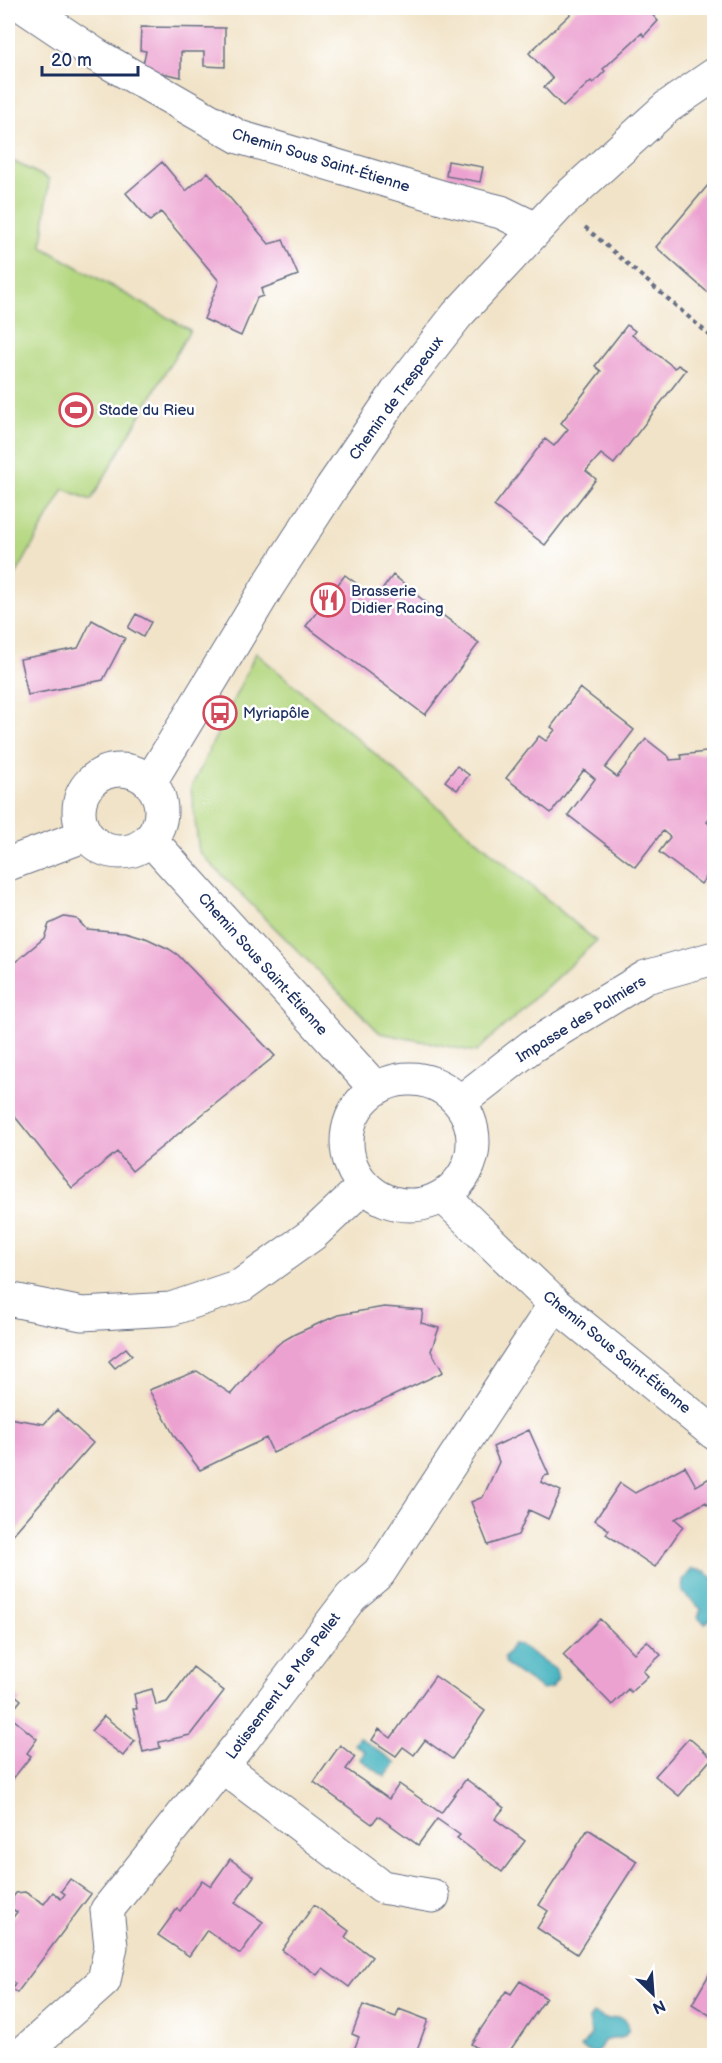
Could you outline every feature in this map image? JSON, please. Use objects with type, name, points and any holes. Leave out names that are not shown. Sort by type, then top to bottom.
[{"type":"street","name":"Chemin Sous Saint-Étienne","points":[[26,8],[96,55],[239,137],[445,198],[501,212],[536,229]]},
{"type":"street","name":"Chemin de Trespeaux","points":[[150,782],[268,586],[384,411],[457,315],[559,205],[667,106],[714,75]]},
{"type":"street","points":[[112,770],[126,770],[139,774],[150,782],[161,805],[161,817],[157,829],[141,847],[117,852],[105,850],[86,835],[80,822],[78,809],[81,795],[88,783],[99,774],[112,770]]},
{"type":"street","points":[[8,864],[86,835]]},
{"type":"street","name":"Chemin Sous Saint-Étienne","points":[[150,839],[376,1089]]},
{"type":"street","name":"Impasse des Palmiers","points":[[460,1102],[532,1046],[646,977],[714,958]]},
{"type":"street","points":[[411,1079],[430,1082],[446,1090],[460,1102],[470,1121],[474,1142],[470,1164],[460,1182],[443,1196],[423,1204],[402,1205],[381,1198],[364,1186],[352,1167],[347,1146],[349,1124],[360,1104],[376,1089],[393,1081],[411,1079]]},
{"type":"street","points":[[8,1299],[82,1314],[171,1308],[242,1286],[313,1234],[364,1186]]},
{"type":"street","name":"Chemin Sous Saint-Étienne","points":[[443,1196],[555,1304],[714,1432]]},
{"type":"street","name":"Lotissement Le Mas Pellet","points":[[20,2055],[104,1981],[111,1946],[106,1910],[222,1766],[351,1597],[379,1574],[555,1304]]},
{"type":"street","points":[[222,1766],[382,1887],[433,1896]]},
{"type":"path","points":[[559,205],[714,339]]},
{"type":"green space","name":"Stade du Rieu","points":[[8,159],[49,179],[42,247],[190,330],[91,500],[64,489],[8,589]]},
{"type":"green space","points":[[256,653],[596,941],[476,1052],[380,1033],[199,852],[191,788]]},
{"type":"water","points":[[692,1569],[705,1571],[714,1580],[714,1617],[705,1623],[698,1618],[701,1609],[682,1592],[683,1580]]},
{"type":"water","points":[[513,1644],[520,1645],[556,1670],[558,1679],[551,1688],[543,1690],[506,1665],[504,1658]]},
{"type":"water","points":[[359,1737],[396,1763],[385,1777],[360,1759],[365,1752],[354,1744]]},
{"type":"water","points":[[593,2014],[606,2019],[617,2017],[624,2019],[628,2026],[626,2035],[604,2041],[596,2054],[581,2048],[591,2034],[589,2019]]},
{"type":"building","points":[[577,8],[646,8],[658,21],[644,36],[642,33],[603,69],[605,71],[593,83],[591,81],[563,107],[544,87],[553,79],[529,53]]},
{"type":"building","points":[[141,27],[225,28],[225,67],[204,66],[204,52],[181,52],[181,77],[142,69],[146,51],[140,50]]},
{"type":"building","points":[[448,161],[483,167],[480,182],[446,176]]},
{"type":"building","points":[[162,162],[186,191],[208,172],[269,244],[283,240],[298,275],[261,289],[263,296],[257,298],[241,336],[204,319],[219,281],[161,212],[150,221],[126,193]]},
{"type":"building","points":[[714,178],[714,298],[656,247]]},
{"type":"building","points":[[627,325],[635,331],[632,335],[675,368],[678,365],[686,370],[614,464],[601,454],[586,471],[596,479],[545,545],[494,506],[545,439],[554,446],[568,429],[561,423],[601,371],[595,366]]},
{"type":"building","points":[[345,575],[376,598],[393,575],[479,643],[425,715],[306,626]]},
{"type":"building","points":[[136,614],[151,622],[143,637],[128,628]]},
{"type":"building","points":[[92,620],[125,638],[103,680],[28,695],[20,659],[78,648]]},
{"type":"building","points":[[580,688],[634,730],[605,768],[617,777],[646,739],[670,760],[682,759],[681,755],[714,751],[713,813],[707,822],[714,828],[714,866],[701,884],[659,852],[670,837],[663,831],[635,867],[568,815],[595,779],[584,770],[551,813],[506,778],[539,736],[546,741],[555,730],[551,727]]},
{"type":"building","points":[[457,766],[469,775],[457,790],[445,781]]},
{"type":"building","points":[[64,917],[77,919],[86,929],[125,932],[169,949],[178,955],[275,1056],[132,1171],[117,1152],[72,1188],[8,1108],[8,968],[44,938],[49,924]]},
{"type":"building","points":[[384,1307],[423,1310],[421,1323],[439,1328],[431,1351],[443,1372],[273,1453],[266,1438],[200,1470],[175,1437],[149,1390],[197,1371],[231,1394],[261,1359],[281,1342],[295,1334],[338,1315]]},
{"type":"building","points":[[126,1348],[132,1355],[115,1368],[109,1361]]},
{"type":"building","points":[[57,1410],[93,1443],[8,1540],[8,1418],[44,1424]]},
{"type":"building","points":[[529,1430],[549,1475],[544,1476],[541,1482],[561,1491],[548,1519],[529,1510],[518,1535],[488,1545],[471,1502],[483,1497],[499,1462],[493,1447]]},
{"type":"building","points":[[685,1466],[696,1486],[713,1476],[714,1501],[707,1505],[706,1502],[675,1519],[683,1526],[655,1567],[606,1534],[609,1530],[595,1520],[620,1483],[635,1493]]},
{"type":"building","points":[[600,1619],[634,1653],[647,1641],[661,1655],[643,1671],[648,1676],[631,1692],[628,1689],[612,1705],[563,1655]]},
{"type":"building","points":[[193,1667],[224,1691],[190,1735],[159,1742],[160,1748],[143,1752],[133,1709],[137,1709],[134,1694],[152,1689],[156,1705],[167,1702]]},
{"type":"building","points":[[435,1676],[485,1711],[452,1759],[425,1740],[414,1755],[403,1747],[396,1756],[372,1740],[379,1729],[391,1738]]},
{"type":"building","points":[[8,1689],[21,1700],[9,1715],[8,1714]]},
{"type":"building","points":[[104,1716],[135,1741],[123,1756],[91,1731]]},
{"type":"building","points":[[13,1719],[37,1739],[27,1753],[31,1756],[8,1785],[8,1727]]},
{"type":"building","points":[[689,1738],[712,1758],[679,1796],[655,1776]]},
{"type":"building","points":[[340,1745],[355,1757],[346,1769],[389,1799],[399,1784],[441,1813],[466,1779],[504,1808],[495,1819],[525,1841],[502,1872],[457,1838],[460,1835],[437,1819],[418,1845],[378,1816],[372,1824],[314,1782]]},
{"type":"building","points":[[588,1829],[637,1861],[577,1954],[537,1928],[548,1911],[539,1905]]},
{"type":"building","points":[[230,1859],[254,1876],[235,1903],[263,1922],[240,1954],[207,1930],[189,1956],[158,1935],[177,1909],[180,1911],[202,1880],[211,1886]]},
{"type":"building","points":[[70,1879],[91,1894],[17,1993],[12,1989],[15,1984],[8,1978],[8,1924],[17,1912],[12,1909],[13,1897],[16,1893],[25,1892],[44,1904],[53,1892],[61,1899],[65,1894],[61,1891]]},
{"type":"building","points":[[314,1905],[349,1931],[345,1937],[372,1957],[349,1987],[323,1968],[317,1975],[282,1950]]},
{"type":"building","points":[[714,1966],[714,2018],[692,2004]]},
{"type":"building","points":[[520,1981],[546,1998],[507,2055],[488,2055],[471,2044],[506,1991],[511,1994]]},
{"type":"building","points":[[363,2005],[396,2017],[399,2009],[428,2020],[415,2055],[389,2053],[388,2055],[352,2055],[359,2037],[352,2034]]},
{"type":"place","name":"Stade du Rieu","points":[[76,410]]},
{"type":"place","name":"Brasserie Didier Racing","points":[[328,600]]},
{"type":"place","name":"Myriapôle","points":[[220,713]]}]
